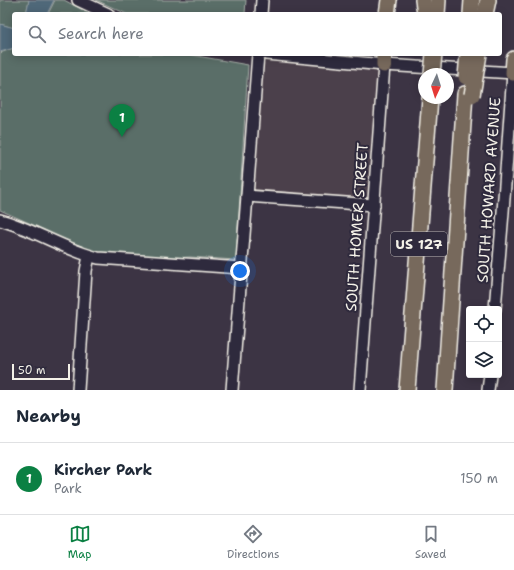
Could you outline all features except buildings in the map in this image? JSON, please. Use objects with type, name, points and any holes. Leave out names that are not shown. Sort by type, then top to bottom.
[{"type":"highway","points":[[388,12],[389,0]]},
{"type":"highway","points":[[423,0],[425,12]]},
{"type":"highway","points":[[437,12],[438,0]]},
{"type":"highway","points":[[471,12],[472,0]]},
{"type":"highway","points":[[485,12],[488,0]]},
{"type":"highway","points":[[428,56],[430,68]]},
{"type":"highway","points":[[432,68],[434,56]]},
{"type":"highway","name":"US 127","points":[[445,390],[468,95],[468,56]]},
{"type":"highway","points":[[468,95],[478,56]]},
{"type":"highway","name":"US 127","points":[[407,390],[430,104]]},
{"type":"street","points":[[78,0],[104,12]]},
{"type":"street","points":[[261,12],[262,0]]},
{"type":"street","points":[[232,390],[258,56]]},
{"type":"street","points":[[305,56],[514,69]]},
{"type":"street","name":"SOUTH HOMER STREET","points":[[360,390],[384,60]]},
{"type":"street","name":"SOUTH HOWARD AVENUE","points":[[495,306],[509,212],[514,69]]},
{"type":"street","points":[[247,196],[374,205]]},
{"type":"street","points":[[0,220],[89,256],[111,260],[241,268]]},
{"type":"street","points":[[78,390],[86,272],[89,256]]},
{"type":"street","points":[[488,390],[490,378]]},
{"type":"shaded area","points":[[261,58],[379,71],[371,201],[253,193]]},
{"type":"green space","points":[[0,0],[29,0],[26,12],[12,12],[12,27],[0,24]]},
{"type":"green space","points":[[55,0],[64,0],[86,12],[49,12]]},
{"type":"green space","points":[[96,0],[246,0],[245,12],[123,12]]},
{"type":"green space","points":[[12,49],[12,56],[197,56],[248,65],[236,260],[190,257],[157,259],[99,254],[0,210],[0,53]]},
{"type":"water","points":[[29,0],[54,0],[48,12],[26,12]]},
{"type":"water","points":[[0,24],[12,27],[12,49],[0,52]]},
{"type":"place","name":"Kircher Park","points":[[122,137]]}]
